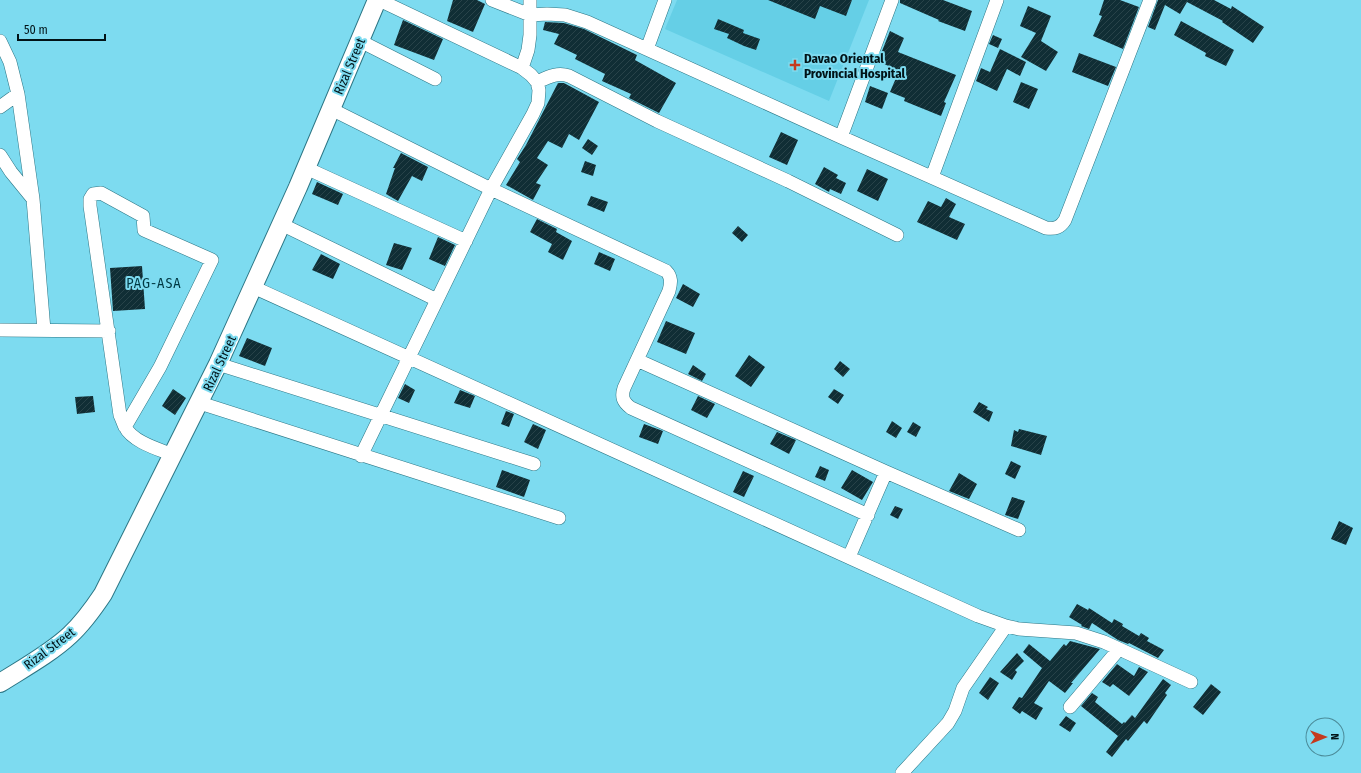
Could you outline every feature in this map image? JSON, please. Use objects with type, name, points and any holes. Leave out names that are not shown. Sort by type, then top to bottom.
[{"type":"street","name":"Rizal Street","points":[[0,683],[69,636],[89,615],[103,594],[172,456],[200,404],[306,168],[378,0]]},
{"type":"street","points":[[361,456],[492,189],[533,114],[538,103],[539,90],[537,82],[522,68],[378,0]]},
{"type":"street","points":[[492,0],[530,15],[547,14],[565,16],[587,22],[1046,228],[1057,228],[1062,225],[1065,220],[1150,0]]},
{"type":"street","points":[[522,68],[528,50],[530,0]]},
{"type":"street","points":[[647,50],[665,0]]},
{"type":"street","points":[[841,137],[892,0]]},
{"type":"street","points":[[932,177],[997,0]]},
{"type":"street","points":[[0,41],[10,62],[18,94],[32,199],[44,330]]},
{"type":"street","points":[[360,41],[435,79]]},
{"type":"street","points":[[537,82],[555,74],[569,76],[657,121],[788,181],[897,235]]},
{"type":"street","points":[[0,107],[18,94]]},
{"type":"street","points":[[331,109],[492,189],[659,267],[670,275],[671,280],[669,291],[622,393],[622,399],[625,404],[868,515]]},
{"type":"street","points":[[0,155],[32,199]]},
{"type":"street","points":[[306,168],[466,241]]},
{"type":"street","points":[[125,427],[160,367],[212,260],[144,230],[143,216],[101,193],[93,194],[90,199],[90,206],[120,415],[125,427],[132,436],[172,456]]},
{"type":"street","points":[[281,224],[437,300]]},
{"type":"street","points":[[253,287],[978,616],[1019,629],[1076,633],[1119,649],[1191,682]]},
{"type":"street","points":[[0,330],[109,331]]},
{"type":"street","points":[[637,360],[1019,530]]},
{"type":"street","points":[[218,364],[534,464]]},
{"type":"street","points":[[200,404],[559,518]]},
{"type":"street","points":[[849,558],[886,472]]},
{"type":"street","points":[[902,773],[948,723],[955,711],[963,688],[1006,626]]},
{"type":"street","points":[[1070,707],[1119,649]]},
{"type":"shaded area","name":"Davao Oriental Provincial Hospital","points":[[677,0],[869,0],[829,101],[665,29]]},
{"type":"building","points":[[453,0],[477,0],[485,4],[473,32],[447,21]]},
{"type":"building","points":[[768,0],[852,0],[846,16],[820,6],[815,19]]},
{"type":"building","points":[[900,0],[943,0],[972,11],[965,31],[938,21],[939,20],[900,3]]},
{"type":"building","points":[[1104,0],[1120,0],[1139,7],[1123,49],[1093,36],[1102,16],[1099,15]]},
{"type":"building","points":[[1158,0],[1214,0],[1231,9],[1232,6],[1264,27],[1253,43],[1222,22],[1223,21],[1187,2],[1180,14],[1165,5],[1155,30],[1148,27]]},
{"type":"building","points":[[1028,6],[1051,16],[1041,41],[1058,52],[1046,71],[1021,57],[1036,33],[1020,26]]},
{"type":"building","points":[[718,19],[744,30],[743,33],[760,39],[756,50],[727,38],[729,34],[714,29]]},
{"type":"building","points":[[403,20],[443,39],[434,60],[394,45]]},
{"type":"building","points":[[1181,21],[1234,50],[1226,66],[1205,56],[1206,53],[1174,35]]},
{"type":"building","points":[[545,22],[564,23],[584,29],[637,55],[635,60],[676,83],[659,113],[629,98],[631,94],[602,81],[605,74],[575,59],[577,55],[554,44],[559,34],[543,30]]},
{"type":"building","points":[[890,31],[904,38],[898,52],[956,75],[944,102],[946,103],[941,116],[904,101],[905,98],[890,92],[899,71],[878,61]]},
{"type":"building","points":[[993,35],[1002,39],[998,48],[989,44]]},
{"type":"building","points":[[1000,49],[1026,62],[1020,76],[1007,69],[997,91],[976,81],[981,68],[990,72]]},
{"type":"building","points":[[1079,53],[1116,67],[1108,86],[1072,72]]},
{"type":"building","points":[[1021,82],[1038,89],[1029,109],[1013,102]]},
{"type":"building","points":[[558,83],[564,83],[599,102],[579,140],[569,134],[562,148],[548,141],[537,158],[548,165],[536,183],[541,185],[533,200],[506,185],[520,162],[517,159],[526,145]]},
{"type":"building","points":[[870,86],[888,93],[882,109],[865,102]]},
{"type":"building","points":[[781,132],[798,140],[787,165],[769,157]]},
{"type":"building","points":[[588,139],[598,146],[592,155],[582,148]]},
{"type":"building","points":[[401,153],[428,167],[422,181],[412,176],[398,201],[386,194],[395,168],[393,168]]},
{"type":"building","points":[[585,161],[596,165],[593,176],[581,172]]},
{"type":"building","points":[[824,167],[838,175],[836,178],[846,183],[841,194],[830,189],[829,192],[815,184]]},
{"type":"building","points":[[867,169],[888,179],[878,201],[857,191]]},
{"type":"building","points":[[317,182],[343,194],[338,205],[312,194]]},
{"type":"building","points":[[591,196],[608,202],[604,212],[587,205]]},
{"type":"building","points":[[946,198],[956,204],[949,217],[965,224],[957,240],[917,222],[928,201],[941,207]]},
{"type":"building","points":[[537,219],[557,229],[556,232],[572,241],[563,260],[548,252],[552,244],[530,232]]},
{"type":"building","points":[[738,226],[748,235],[742,242],[732,233]]},
{"type":"building","points":[[438,237],[455,245],[445,266],[429,259]]},
{"type":"building","points":[[394,243],[412,248],[402,270],[386,265]]},
{"type":"building","points":[[599,252],[615,259],[610,271],[594,264]]},
{"type":"building","points":[[321,254],[340,264],[333,279],[312,270]]},
{"type":"building","points":[[142,266],[145,309],[113,311],[110,268]]},
{"type":"building","points":[[683,284],[700,294],[693,307],[676,298]]},
{"type":"building","points":[[666,321],[695,333],[686,354],[657,342]]},
{"type":"building","points":[[247,338],[272,348],[265,366],[239,356]]},
{"type":"building","points":[[749,355],[765,367],[751,387],[735,376]]},
{"type":"building","points":[[840,361],[850,369],[843,377],[834,369]]},
{"type":"building","points":[[693,365],[706,374],[702,381],[688,374]]},
{"type":"building","points":[[405,384],[415,390],[409,403],[398,398]]},
{"type":"building","points":[[173,389],[186,398],[175,415],[162,406]]},
{"type":"building","points":[[834,389],[844,395],[838,404],[828,397]]},
{"type":"building","points":[[460,390],[475,396],[470,408],[454,403]]},
{"type":"building","points":[[93,396],[95,412],[77,414],[75,397]]},
{"type":"building","points":[[698,396],[715,404],[707,418],[691,410]]},
{"type":"building","points":[[979,402],[988,407],[986,409],[993,412],[989,422],[973,412]]},
{"type":"building","points":[[506,411],[514,414],[509,427],[501,424]]},
{"type":"building","points":[[892,421],[902,428],[896,438],[886,432]]},
{"type":"building","points":[[913,422],[921,427],[916,437],[907,432]]},
{"type":"building","points":[[533,424],[546,430],[538,449],[524,442]]},
{"type":"building","points":[[644,424],[663,431],[658,444],[639,437]]},
{"type":"building","points":[[1019,429],[1047,436],[1041,455],[1011,446],[1014,430],[1018,432]]},
{"type":"building","points":[[777,432],[796,440],[789,454],[770,444]]},
{"type":"building","points":[[1011,461],[1021,466],[1015,479],[1005,474]]},
{"type":"building","points":[[820,466],[829,470],[825,481],[815,477]]},
{"type":"building","points":[[502,470],[530,480],[524,497],[496,487]]},
{"type":"building","points":[[852,470],[873,482],[862,500],[841,488]]},
{"type":"building","points":[[743,471],[754,476],[744,497],[733,492]]},
{"type":"building","points":[[959,473],[977,484],[969,499],[949,491]]},
{"type":"building","points":[[1012,497],[1025,501],[1018,519],[1005,515]]},
{"type":"building","points":[[895,506],[903,509],[898,519],[890,515]]},
{"type":"building","points":[[1339,521],[1353,528],[1346,545],[1331,539]]},
{"type":"building","points":[[1077,604],[1088,610],[1089,608],[1112,623],[1114,619],[1123,624],[1122,626],[1139,636],[1141,633],[1149,638],[1147,641],[1164,650],[1158,658],[1129,643],[1128,644],[1118,640],[1092,623],[1089,629],[1081,626],[1082,625],[1069,617]]},
{"type":"building","points":[[1070,641],[1100,649],[1071,683],[1073,683],[1065,693],[1049,681],[1034,703],[1043,708],[1036,720],[1022,711],[1020,714],[1012,708],[1019,697],[1022,698],[1042,668],[1023,652],[1029,644],[1050,661],[1064,644],[1066,646]]},
{"type":"building","points":[[1017,653],[1024,661],[1015,670],[1017,672],[1012,680],[1000,672]]},
{"type":"building","points":[[1117,664],[1134,676],[1139,667],[1148,672],[1129,696],[1113,684],[1110,687],[1102,682]]},
{"type":"building","points":[[990,677],[999,683],[988,700],[979,693]]},
{"type":"building","points":[[1163,679],[1171,685],[1165,693],[1167,695],[1147,724],[1144,721],[1128,741],[1126,739],[1112,757],[1106,752],[1118,736],[1081,706],[1092,693],[1098,697],[1095,702],[1122,724],[1124,722],[1125,723],[1132,715],[1135,718]]},
{"type":"building","points":[[1211,684],[1221,692],[1203,715],[1193,707]]},
{"type":"building","points":[[1066,716],[1076,723],[1070,732],[1059,725]]},
{"type":"place","name":"Davao Oriental Provincial Hospital","points":[[795,65]]},
{"type":"district","name":"PAG-ASA","points":[[154,283]]}]
